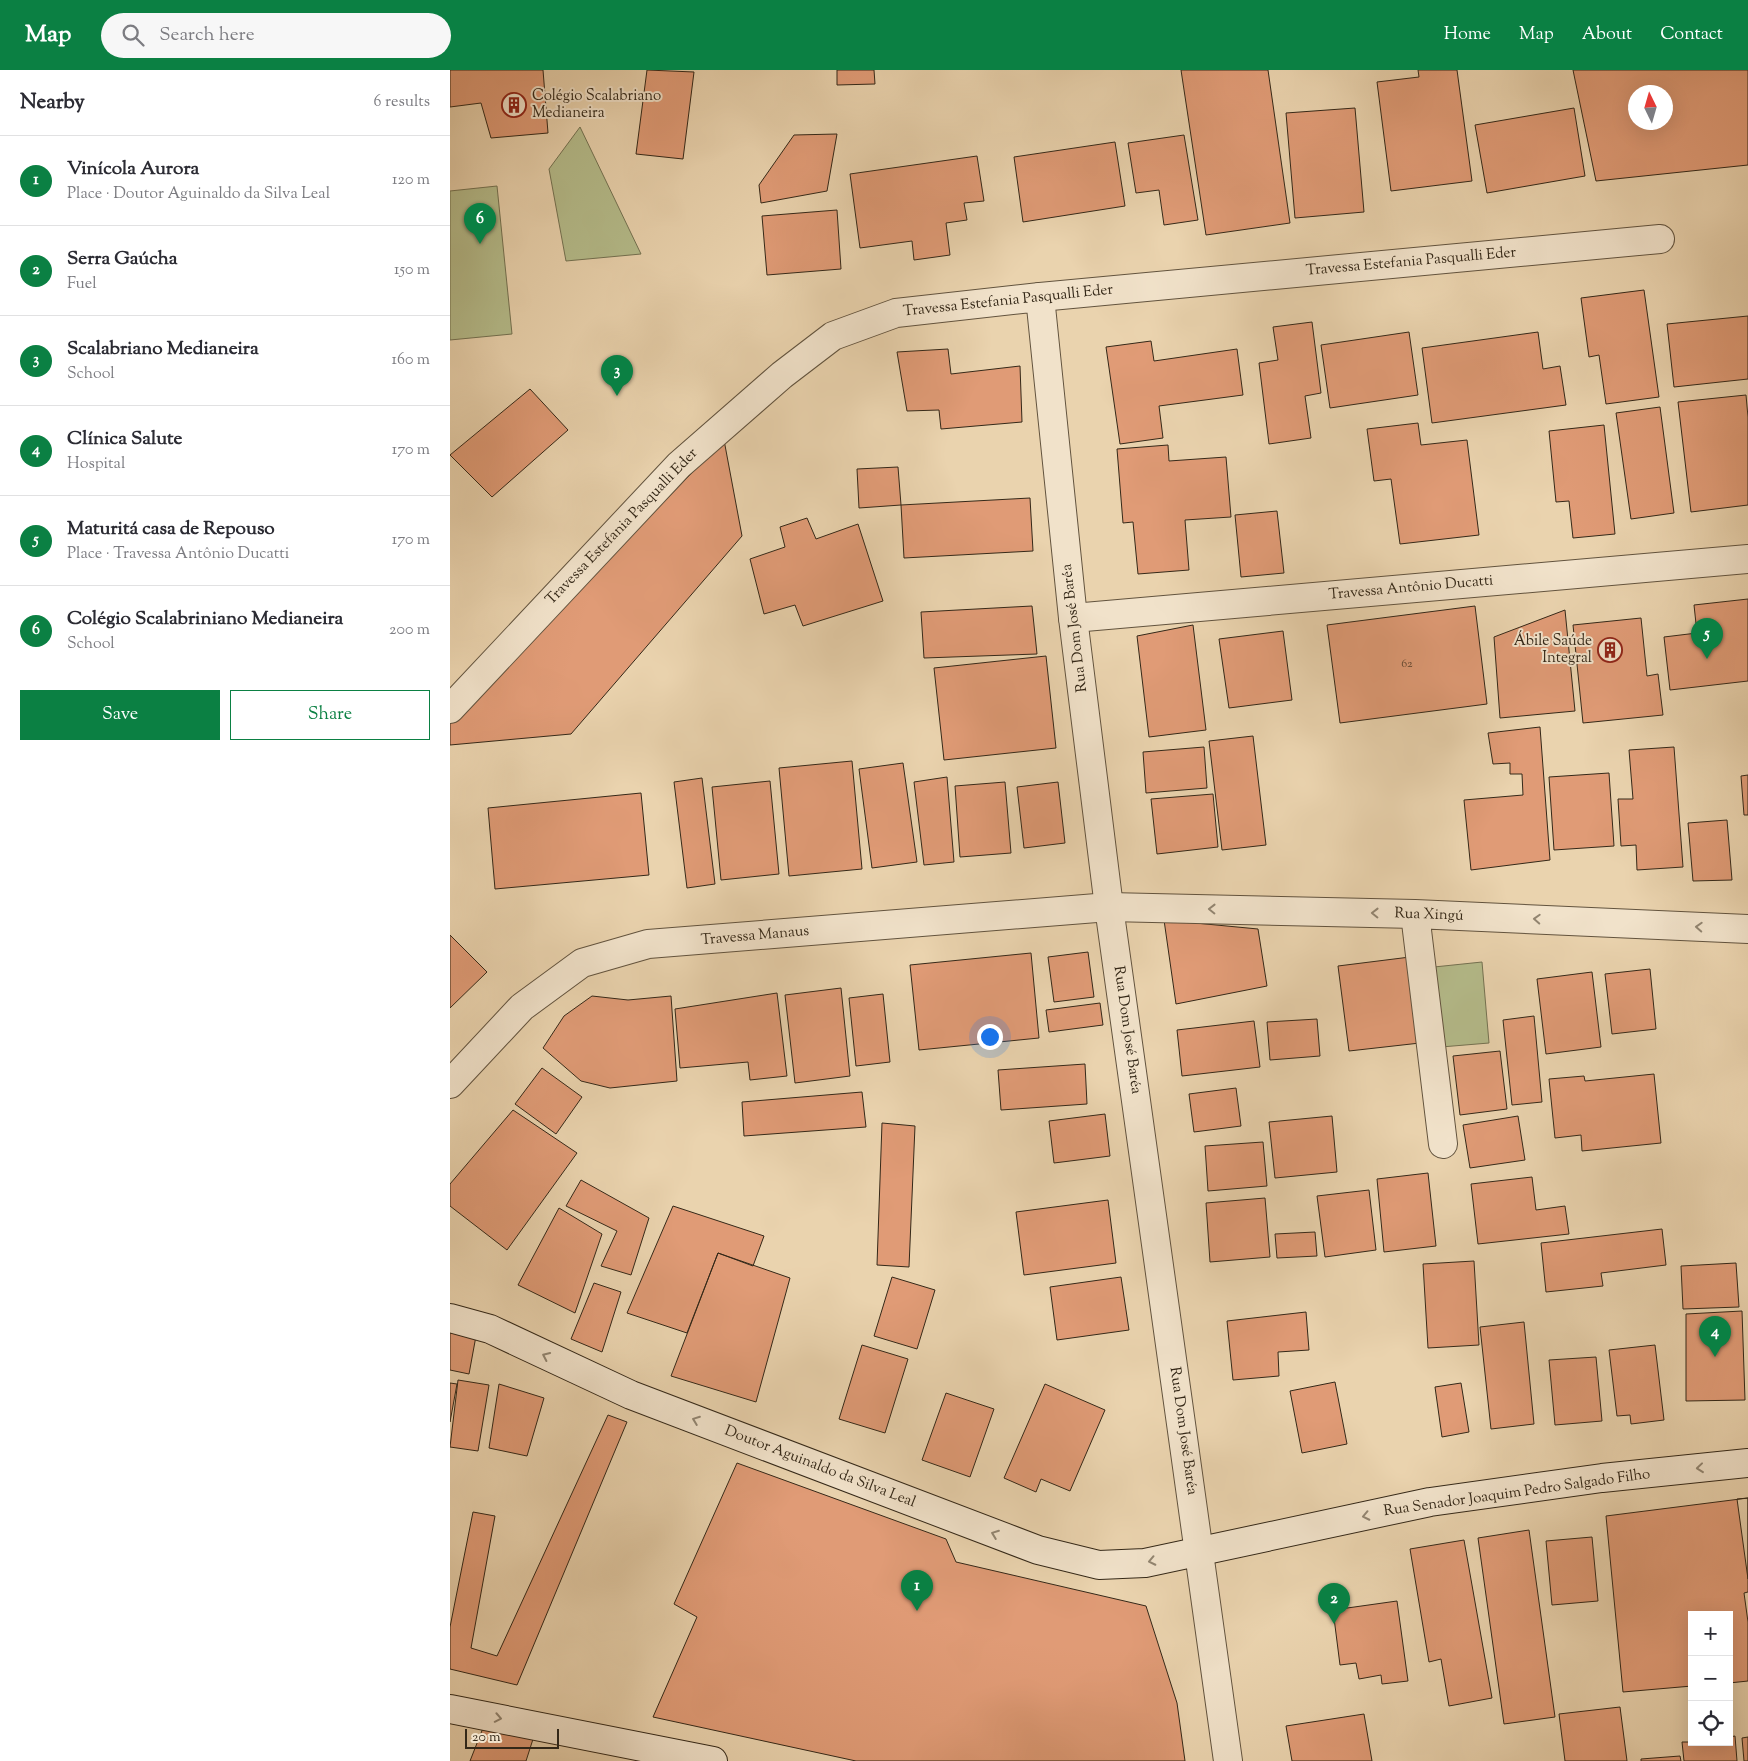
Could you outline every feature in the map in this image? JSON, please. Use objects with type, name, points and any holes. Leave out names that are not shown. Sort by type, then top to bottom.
[{"type":"street","name":"Travessa Estefania Pasqualli Eder","points":[[450,708],[679,465],[782,375],[833,336],[896,313],[1040,297],[1660,239]]},
{"type":"street","name":"Rua Dom José Baréa","points":[[1040,297],[1073,618],[1110,907],[1228,1761]]},
{"type":"street","name":"Travessa Antônio Ducatti","points":[[1073,618],[1748,559]]},
{"type":"street","name":"Rua Xingú","points":[[1110,907],[1415,914],[1748,929]]},
{"type":"street","name":"Travessa Manaus","points":[[450,1084],[522,1007],[582,963],[648,944],[1110,907]]},
{"type":"street","points":[[1415,914],[1443,1144]]},
{"type":"street","name":"Doutor Aguinaldo da Silva Leal","points":[[450,1318],[490,1329],[631,1395],[1038,1550],[1099,1565],[1145,1563],[1200,1550]]},
{"type":"street","name":"Rua Senador Joaquim Pedro Salgado Filho","points":[[1200,1550],[1430,1502],[1602,1478],[1748,1462]]},
{"type":"street","points":[[450,1710],[713,1761]]},
{"type":"green space","points":[[580,127],[641,254],[566,261],[549,169]]},
{"type":"green space","points":[[497,186],[512,334],[450,340],[450,191]]},
{"type":"green space","points":[[1482,962],[1489,1043],[1441,1047],[1434,967]]},
{"type":"building","name":"Colégio Scalabriano Medianeira","points":[[450,70],[543,70],[548,133],[491,138],[481,103],[450,107]]},
{"type":"building","points":[[647,70],[694,72],[683,159],[636,154]]},
{"type":"building","points":[[837,70],[874,70],[875,84],[837,85]]},
{"type":"building","points":[[1181,70],[1268,70],[1290,223],[1206,235]]},
{"type":"building","points":[[1418,70],[1457,70],[1472,181],[1391,191],[1377,82],[1419,77]]},
{"type":"building","points":[[1573,70],[1748,70],[1748,165],[1596,181]]},
{"type":"building","points":[[1355,108],[1364,212],[1295,218],[1286,113]]},
{"type":"building","points":[[1574,108],[1585,176],[1487,193],[1475,125]]},
{"type":"building","points":[[837,134],[827,191],[761,203],[759,185],[794,135]]},
{"type":"building","points":[[1184,135],[1198,220],[1164,225],[1159,190],[1136,193],[1128,143]]},
{"type":"building","points":[[1115,142],[1125,206],[1023,222],[1014,157]]},
{"type":"building","points":[[977,156],[984,201],[964,203],[967,220],[946,223],[950,255],[914,260],[912,241],[860,248],[850,174]]},
{"type":"building","points":[[837,210],[841,269],[767,275],[762,216]]},
{"type":"building","points":[[1644,290],[1659,397],[1606,404],[1599,355],[1589,357],[1581,298]]},
{"type":"building","points":[[1748,316],[1748,379],[1674,387],[1667,324]]},
{"type":"building","points":[[1312,322],[1321,393],[1305,396],[1311,438],[1269,444],[1259,363],[1278,360],[1273,327]]},
{"type":"building","points":[[1409,332],[1418,395],[1330,408],[1321,345]]},
{"type":"building","points":[[1538,332],[1543,369],[1560,366],[1566,405],[1432,423],[1422,348]]},
{"type":"building","points":[[1151,341],[1154,361],[1237,349],[1243,395],[1159,406],[1163,438],[1120,444],[1106,347]]},
{"type":"building","points":[[948,349],[951,374],[1020,366],[1022,422],[941,429],[939,410],[907,411],[897,352]]},
{"type":"building","points":[[530,389],[568,430],[492,497],[450,455]]},
{"type":"building","points":[[1746,395],[1748,417],[1748,505],[1691,512],[1678,402]]},
{"type":"building","points":[[1660,407],[1674,513],[1631,519],[1616,413]]},
{"type":"building","points":[[1418,423],[1421,445],[1467,440],[1479,535],[1400,544],[1391,479],[1374,481],[1367,429]]},
{"type":"building","points":[[1604,425],[1615,534],[1573,538],[1569,501],[1556,502],[1549,431]]},
{"type":"building","points":[[724,440],[742,536],[571,734],[450,745],[450,721]]},
{"type":"building","points":[[1168,445],[1169,461],[1226,457],[1231,517],[1185,520],[1189,570],[1138,574],[1133,522],[1123,523],[1117,449]]},
{"type":"building","points":[[898,467],[901,505],[859,508],[857,469]]},
{"type":"building","points":[[1030,498],[1033,551],[904,558],[901,505]]},
{"type":"building","points":[[1277,511],[1284,573],[1241,577],[1235,515]]},
{"type":"building","points":[[807,518],[816,539],[858,524],[883,601],[803,626],[795,605],[764,614],[750,559],[785,547],[780,527]]},
{"type":"building","points":[[1748,599],[1748,681],[1670,690],[1664,637],[1697,633],[1694,605]]},
{"type":"building","points":[[1032,606],[1037,654],[924,658],[921,612]]},
{"type":"building","points":[[1475,606],[1487,704],[1340,723],[1327,625]]},
{"type":"building","points":[[1565,610],[1575,711],[1500,718],[1494,637]]},
{"type":"building","name":"Ábile Saúde Integral","points":[[1641,618],[1647,676],[1658,674],[1663,715],[1583,723],[1573,625]]},
{"type":"building","points":[[1193,625],[1206,730],[1149,737],[1137,636]]},
{"type":"building","points":[[1283,631],[1292,700],[1229,708],[1219,639]]},
{"type":"building","points":[[1046,656],[1056,748],[944,760],[934,668]]},
{"type":"building","points":[[1540,727],[1550,860],[1471,870],[1464,800],[1523,795],[1522,774],[1510,774],[1510,763],[1493,764],[1488,733]]},
{"type":"building","points":[[1253,736],[1266,845],[1222,850],[1209,741]]},
{"type":"building","points":[[1204,747],[1207,788],[1146,793],[1143,752]]},
{"type":"building","points":[[1674,747],[1683,867],[1637,870],[1636,845],[1621,846],[1618,799],[1633,799],[1629,750]]},
{"type":"building","points":[[852,761],[862,869],[789,876],[779,768]]},
{"type":"building","points":[[903,763],[917,862],[872,868],[859,769]]},
{"type":"building","points":[[1609,773],[1614,846],[1554,850],[1549,777]]},
{"type":"building","points":[[1748,775],[1748,815],[1744,815],[1741,776]]},
{"type":"building","points":[[947,777],[954,862],[924,865],[914,782]]},
{"type":"building","points":[[702,778],[715,884],[687,888],[674,782]]},
{"type":"building","points":[[770,781],[779,874],[721,880],[712,787]]},
{"type":"building","points":[[1005,782],[1011,853],[960,857],[955,786]]},
{"type":"building","points":[[1058,782],[1065,843],[1024,848],[1017,787]]},
{"type":"building","points":[[641,793],[649,875],[495,889],[488,808]]},
{"type":"building","points":[[1213,794],[1218,847],[1157,854],[1151,799]]},
{"type":"building","points":[[1727,820],[1732,880],[1693,881],[1688,823]]},
{"type":"building","points":[[1164,920],[1258,929],[1267,986],[1176,1004]]},
{"type":"building","points":[[450,935],[487,972],[450,1008]]},
{"type":"building","points":[[1088,952],[1094,997],[1054,1002],[1048,957]]},
{"type":"building","points":[[1031,953],[1039,1038],[919,1050],[910,965]]},
{"type":"building","points":[[1410,957],[1420,1043],[1349,1051],[1338,966]]},
{"type":"building","points":[[1650,969],[1656,1029],[1612,1034],[1605,974]]},
{"type":"building","points":[[1592,972],[1601,1047],[1546,1054],[1537,979]]},
{"type":"building","points":[[841,988],[850,1076],[795,1083],[785,995]]},
{"type":"building","points":[[777,993],[787,1076],[750,1080],[748,1062],[680,1068],[675,1009]]},
{"type":"building","points":[[883,994],[890,1062],[856,1066],[849,998]]},
{"type":"building","points":[[592,996],[628,1000],[671,996],[677,1081],[610,1088],[581,1081],[543,1048],[564,1016]]},
{"type":"building","points":[[1100,1003],[1103,1025],[1049,1032],[1046,1010]]},
{"type":"building","points":[[1534,1016],[1542,1102],[1512,1105],[1503,1020]]},
{"type":"building","points":[[1317,1019],[1320,1056],[1270,1060],[1267,1022]]},
{"type":"building","points":[[1254,1021],[1260,1067],[1182,1076],[1177,1030]]},
{"type":"building","points":[[1500,1051],[1507,1109],[1460,1115],[1453,1056]]},
{"type":"building","points":[[1085,1064],[1087,1104],[1001,1110],[998,1070]]},
{"type":"building","points":[[542,1068],[582,1097],[556,1134],[515,1104]]},
{"type":"building","points":[[1654,1074],[1661,1143],[1582,1151],[1581,1135],[1555,1138],[1549,1079],[1584,1076],[1585,1081]]},
{"type":"building","points":[[1236,1088],[1241,1126],[1194,1132],[1189,1094]]},
{"type":"building","points":[[862,1092],[866,1127],[744,1136],[742,1102]]},
{"type":"building","points":[[513,1110],[577,1153],[507,1250],[450,1206],[450,1184]]},
{"type":"building","points":[[1105,1114],[1110,1156],[1054,1163],[1049,1121]]},
{"type":"building","points":[[1332,1116],[1337,1172],[1275,1178],[1269,1122]]},
{"type":"building","points":[[1518,1116],[1525,1160],[1470,1168],[1463,1125]]},
{"type":"building","points":[[882,1123],[915,1126],[909,1267],[877,1265]]},
{"type":"building","points":[[1263,1142],[1267,1186],[1208,1191],[1205,1146]]},
{"type":"building","points":[[1428,1173],[1436,1246],[1384,1252],[1377,1179]]},
{"type":"building","points":[[1532,1177],[1536,1210],[1565,1206],[1569,1234],[1478,1244],[1471,1184]]},
{"type":"building","points":[[581,1180],[649,1218],[631,1275],[601,1266],[617,1231],[566,1206]]},
{"type":"building","points":[[1369,1190],[1376,1250],[1325,1257],[1317,1196]]},
{"type":"building","points":[[1265,1198],[1270,1257],[1210,1262],[1206,1203]]},
{"type":"building","points":[[1108,1200],[1116,1263],[1024,1275],[1016,1212]]},
{"type":"building","points":[[673,1206],[764,1236],[753,1266],[718,1253],[687,1333],[627,1313]]},
{"type":"building","points":[[559,1208],[602,1234],[575,1313],[518,1285]]},
{"type":"building","points":[[1662,1229],[1666,1265],[1601,1273],[1603,1286],[1546,1292],[1541,1243]]},
{"type":"building","points":[[1315,1232],[1317,1256],[1277,1258],[1275,1234]]},
{"type":"building","points":[[718,1253],[790,1278],[756,1402],[671,1376]]},
{"type":"building","points":[[1474,1261],[1479,1345],[1428,1348],[1423,1264]]},
{"type":"building","points":[[1736,1263],[1739,1307],[1683,1309],[1681,1266]]},
{"type":"building","points":[[892,1277],[935,1290],[917,1349],[874,1336]]},
{"type":"building","points":[[1121,1277],[1129,1330],[1057,1340],[1050,1287]]},
{"type":"building","points":[[594,1283],[621,1292],[602,1352],[571,1339]]},
{"type":"building","points":[[1742,1311],[1745,1400],[1686,1401],[1686,1314]]},
{"type":"building","points":[[1306,1312],[1309,1350],[1278,1352],[1279,1376],[1233,1380],[1227,1321]]},
{"type":"building","points":[[1524,1322],[1534,1424],[1491,1429],[1480,1327]]},
{"type":"building","points":[[450,1329],[476,1336],[469,1374],[450,1370]]},
{"type":"building","points":[[862,1345],[908,1359],[885,1433],[839,1419]]},
{"type":"building","points":[[1655,1345],[1664,1420],[1631,1424],[1630,1415],[1617,1416],[1609,1350]]},
{"type":"building","points":[[1596,1357],[1602,1421],[1555,1425],[1549,1360]]},
{"type":"building","points":[[458,1380],[489,1385],[478,1451],[450,1447]]},
{"type":"building","points":[[1335,1382],[1347,1444],[1302,1453],[1290,1391]]},
{"type":"building","points":[[450,1383],[457,1384],[450,1422]]},
{"type":"building","points":[[1461,1383],[1469,1432],[1442,1437],[1435,1387]]},
{"type":"building","points":[[499,1384],[544,1398],[527,1456],[489,1448]]},
{"type":"building","points":[[1045,1384],[1105,1410],[1070,1491],[1041,1479],[1036,1492],[1004,1478]]},
{"type":"building","points":[[946,1393],[994,1409],[970,1477],[922,1460]]},
{"type":"building","points":[[608,1415],[627,1422],[517,1685],[450,1669],[450,1627],[473,1512],[495,1516],[471,1648],[497,1656]]},
{"type":"building","points":[[737,1463],[946,1539],[956,1562],[1146,1606],[1177,1703],[1185,1761],[856,1761],[653,1717],[697,1617],[674,1604]]},
{"type":"building","points":[[1748,1498],[1748,1579],[1737,1499]]},
{"type":"building","points":[[1748,1498],[1748,1592],[1744,1593],[1748,1622],[1748,1681],[1733,1683],[1733,1611],[1688,1611],[1688,1686],[1623,1692],[1606,1516]]},
{"type":"building","points":[[1529,1530],[1555,1717],[1504,1724],[1478,1538]]},
{"type":"building","points":[[1592,1537],[1598,1601],[1552,1605],[1546,1541]]},
{"type":"building","points":[[1464,1540],[1492,1698],[1449,1706],[1441,1659],[1429,1662],[1410,1549]]},
{"type":"building","points":[[1397,1601],[1408,1681],[1382,1684],[1381,1675],[1359,1679],[1356,1663],[1340,1665],[1333,1610]]},
{"type":"building","points":[[1620,1707],[1627,1761],[1565,1761],[1559,1714]]},
{"type":"building","points":[[1364,1714],[1372,1761],[1292,1761],[1286,1726]]},
{"type":"building","points":[[483,1728],[534,1736],[526,1761],[470,1761]]},
{"type":"building","points":[[1733,1736],[1735,1736],[1737,1761],[1684,1761],[1682,1742],[1688,1742],[1688,1746],[1733,1746]]},
{"type":"building","points":[[1748,1737],[1748,1761],[1744,1761],[1742,1738]]},
{"type":"building","points":[[1680,1756],[1681,1761],[1641,1761],[1641,1759]]},
{"type":"place","name":"Colégio Scalabriano Medianeira","points":[[514,105]]},
{"type":"place","name":"Colégio Scalabriniano Medianeira","points":[[480,244]]},
{"type":"place","name":"Scalabriano Medianeira","points":[[617,396]]},
{"type":"place","name":"Ábile Saúde Integral","points":[[1610,650]]},
{"type":"place","name":"Maturitá casa de Repouso","points":[[1707,659]]},
{"type":"place","name":"Clínica Salute","points":[[1715,1357]]},
{"type":"place","name":"Vinícola Aurora","points":[[917,1611]]},
{"type":"place","name":"Serra Gaúcha","points":[[1334,1624]]}]
